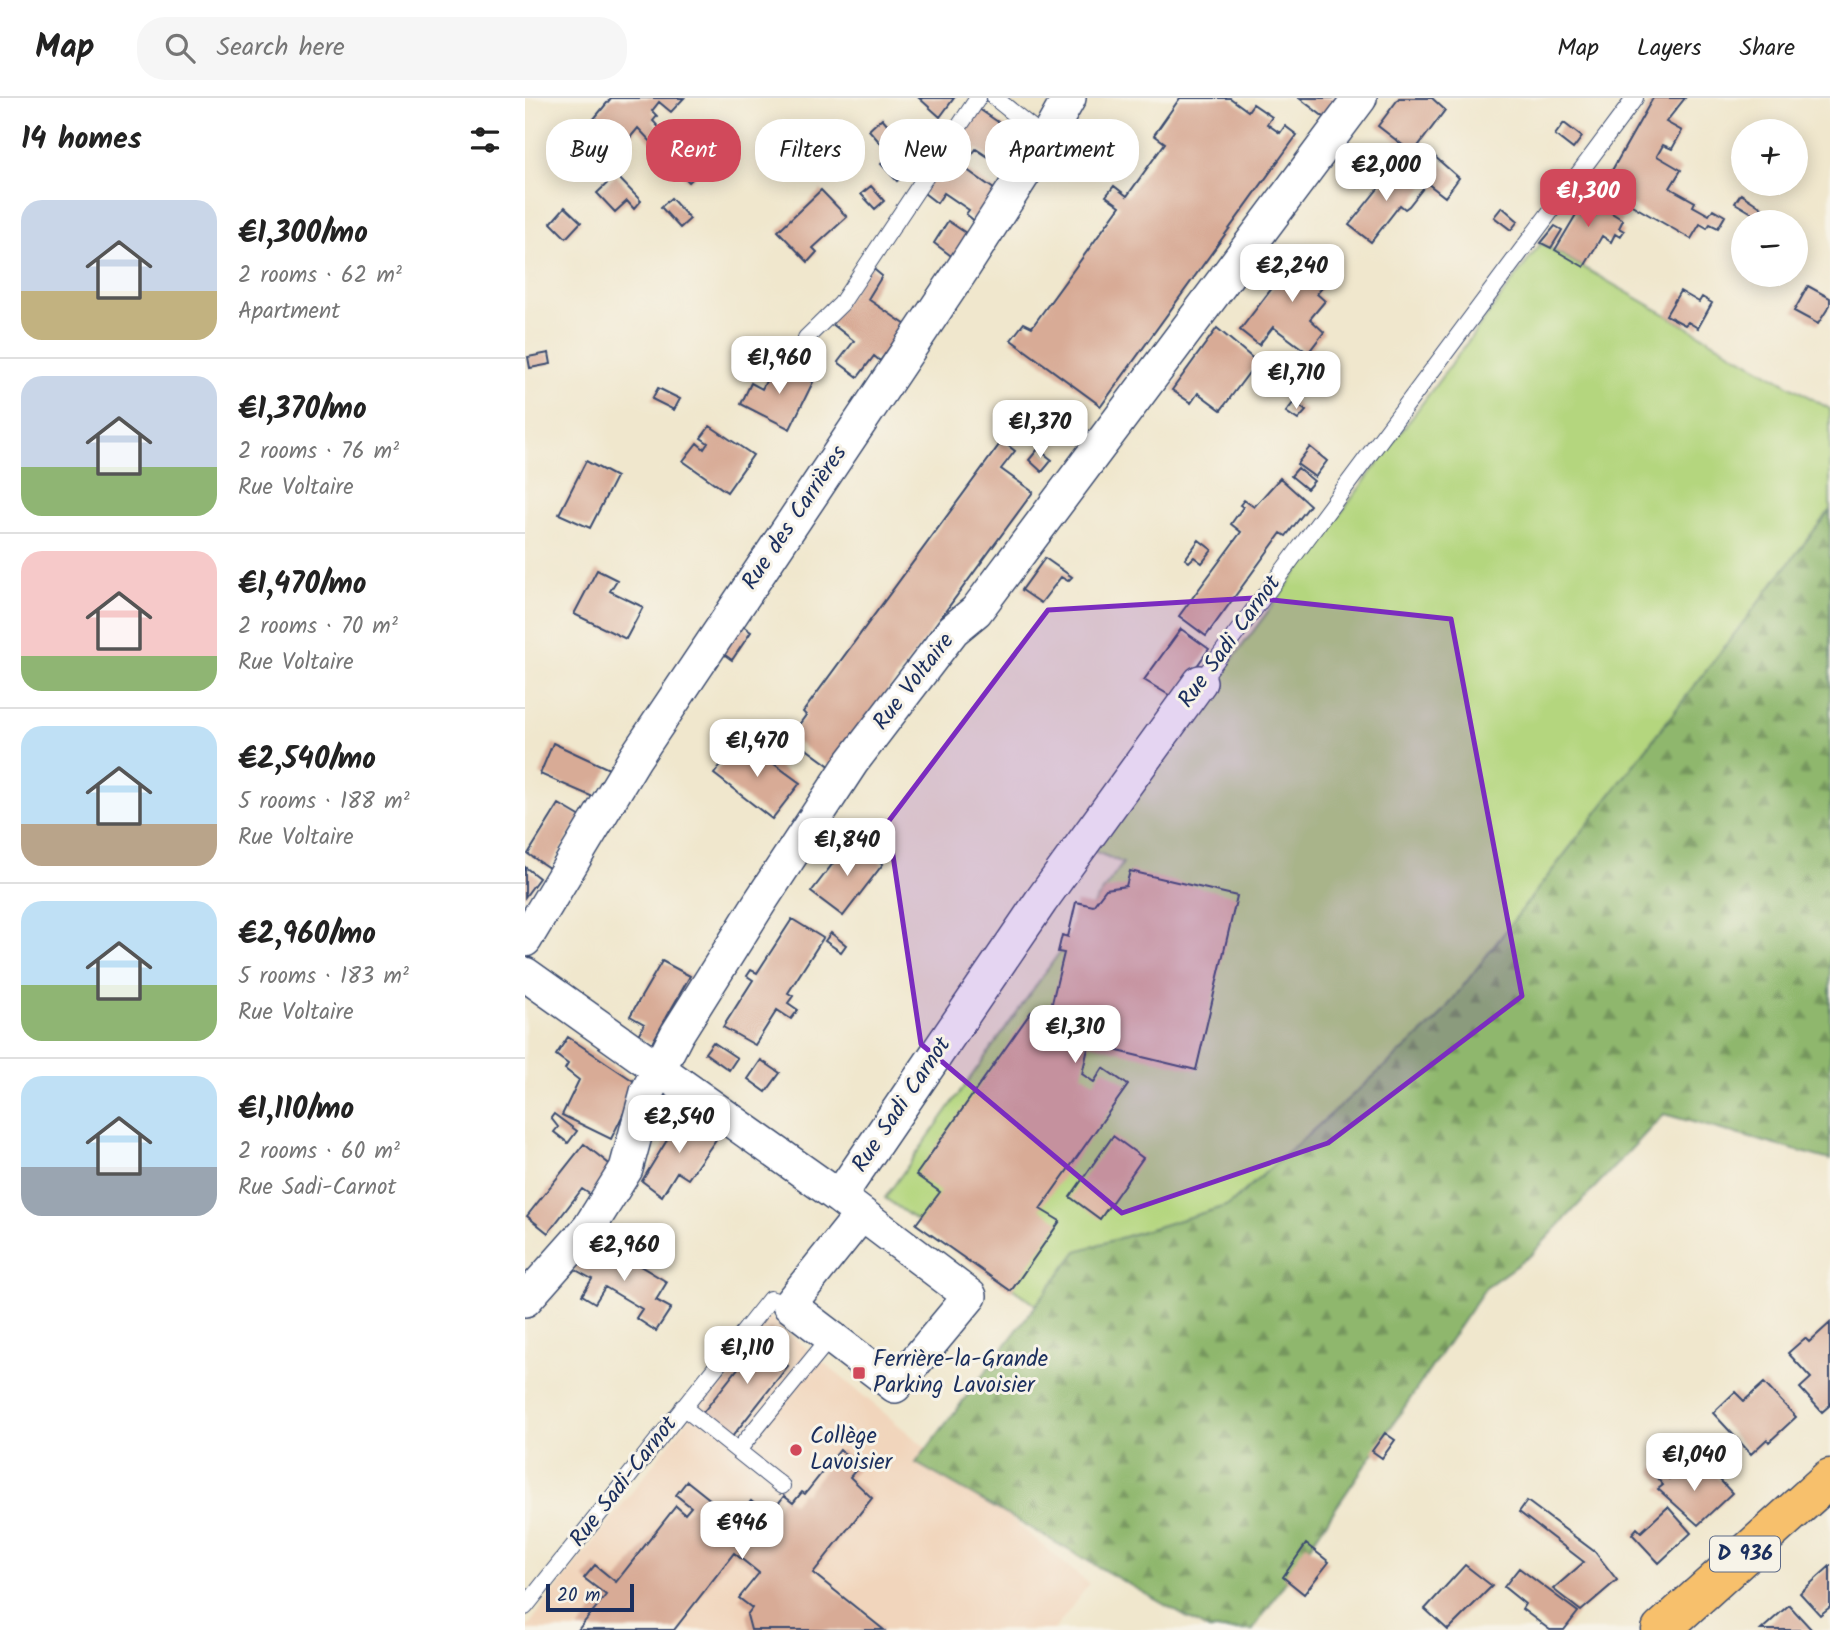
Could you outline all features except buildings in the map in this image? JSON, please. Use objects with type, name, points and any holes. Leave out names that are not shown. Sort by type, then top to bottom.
[{"type":"main road","name":"D 936","points":[[1661,1630],[1830,1478]]},
{"type":"street","name":"Rue des Carrières","points":[[1057,119],[1069,98]]},
{"type":"street","name":"Rue Voltaire","points":[[525,1300],[589,1227],[626,1169],[647,1092],[677,1034],[759,902],[852,762],[953,630],[976,611],[1360,98]]},
{"type":"street","name":"Rue des Carrières","points":[[525,940],[642,746],[1017,182]]},
{"type":"street","name":"Rue Sadi Carnot","points":[[850,1206],[1041,901],[1200,682]]},
{"type":"street","points":[[525,974],[850,1206],[969,1296],[895,1386],[829,1339],[789,1306],[850,1206]]},
{"type":"lane","points":[[806,338],[841,304],[978,98]]},
{"type":"lane","points":[[995,98],[1021,119]]},
{"type":"lane","name":"Rue Sadi Carnot","points":[[1200,682],[1635,98]]},
{"type":"lane","name":"Rue Sadi-Carnot","points":[[525,1607],[770,1299],[789,1306]]},
{"type":"lane","points":[[739,1449],[829,1339]]},
{"type":"lane","points":[[683,1407],[739,1449],[782,1486]]},
{"type":"highlighted area","points":[[1254,598],[1451,619],[1522,996],[1328,1143],[1122,1213],[921,1044],[888,822],[1048,610]]},
{"type":"shaded area","name":"Collège Lavoisier","points":[[768,1316],[1089,1584],[1054,1630],[525,1630]]},
{"type":"green space","points":[[1541,243],[1830,409],[1830,510],[1437,1020],[1229,1205],[1077,1251],[1036,1305],[885,1198],[1123,863],[1091,850]]},
{"type":"green space","points":[[1830,510],[1830,1160],[1664,1114],[1531,1255],[1486,1287],[1253,1630],[1209,1630],[916,1463],[1077,1251],[1229,1205],[1437,1020]]},
{"type":"place","name":"Ferrière-la-Grande Parking Lavoisier","points":[[859,1373]]},
{"type":"place","name":"Collège Lavoisier","points":[[796,1450]]}]
